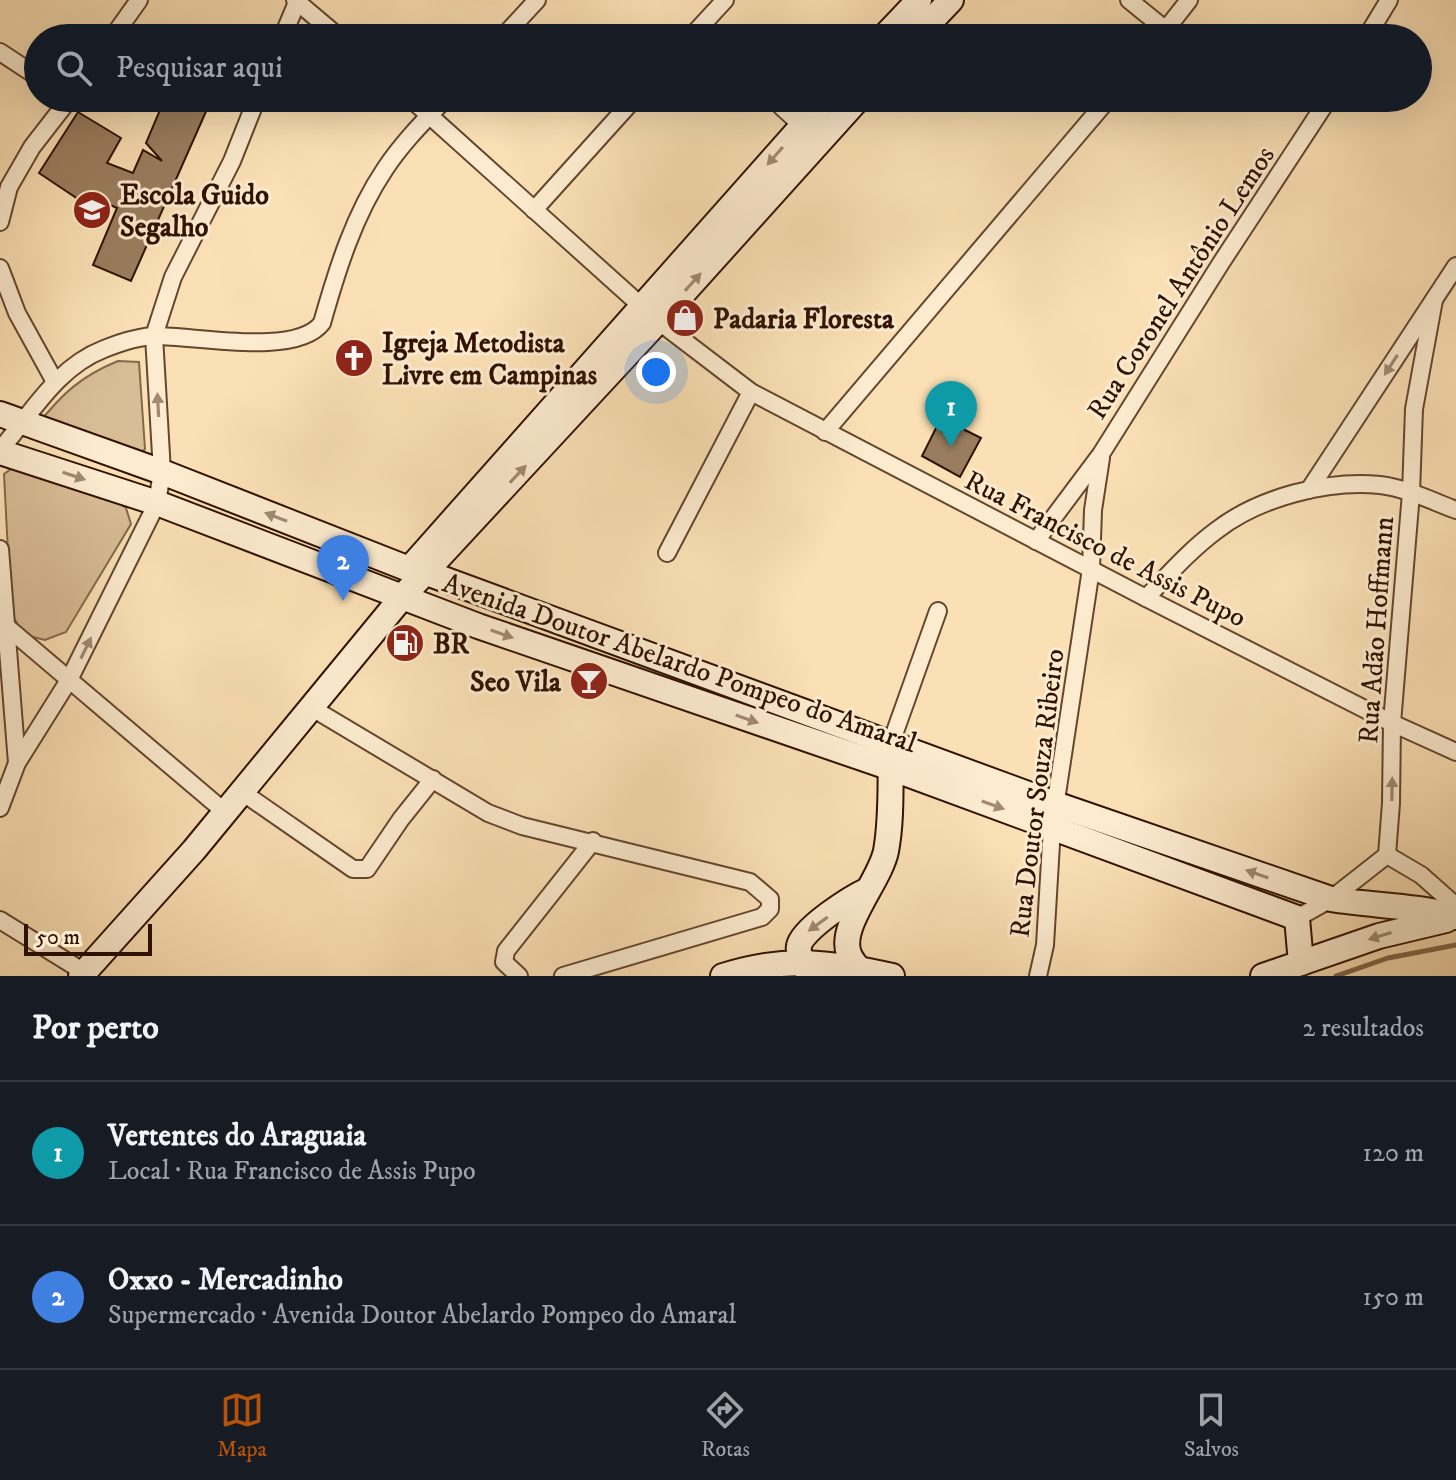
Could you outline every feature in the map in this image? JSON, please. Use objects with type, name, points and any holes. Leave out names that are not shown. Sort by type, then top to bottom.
[{"type":"main road","points":[[896,24],[919,0]]},
{"type":"main road","points":[[928,24],[951,0]]},
{"type":"main road","points":[[810,133],[820,112]]},
{"type":"main road","points":[[76,972],[221,809],[396,594],[810,133],[839,112]]},
{"type":"main road","name":"Avenida Doutor Abelardo Pompeo do Amaral","points":[[0,414],[162,472],[418,571],[891,743],[1054,816],[1297,918]]},
{"type":"main road","name":"Avenida Doutor Abelardo Pompeo do Amaral","points":[[0,451],[157,503],[617,675],[891,768],[1331,899],[1378,907],[1433,910],[1456,918]]},
{"type":"main road","points":[[221,809],[242,792],[312,708],[396,594]]},
{"type":"main road","points":[[617,675],[628,648]]},
{"type":"main road","points":[[859,970],[848,954],[847,939],[886,852],[891,743]]},
{"type":"main road","points":[[807,969],[799,945],[807,931],[858,894],[870,889]]},
{"type":"main road","points":[[1297,918],[1301,963]]},
{"type":"main road","points":[[1263,976],[1379,936],[1456,918]]},
{"type":"main road","points":[[723,976],[761,965],[859,970],[892,976]]},
{"type":"street","points":[[122,24],[139,0]]},
{"type":"street","points":[[288,24],[297,0],[324,24]]},
{"type":"street","points":[[515,24],[537,0]]},
{"type":"street","points":[[706,24],[725,0]]},
{"type":"street","points":[[1129,0],[1153,24]]},
{"type":"street","points":[[1171,24],[1189,0]]},
{"type":"street","points":[[1374,24],[1389,0]]},
{"type":"street","points":[[0,52],[24,68]]},
{"type":"street","points":[[0,222],[9,187],[32,147],[59,112]]},
{"type":"street","points":[[0,808],[17,763],[69,680],[157,503],[162,472],[154,336],[173,277],[232,161],[251,112]]},
{"type":"street","name":"Rua Francisco de Assis Pupo","points":[[426,112],[650,313],[751,392],[1146,598],[1392,723],[1456,752]]},
{"type":"street","points":[[0,451],[55,382],[102,349],[154,336],[234,342],[296,340],[316,331],[322,323],[348,242],[363,207],[386,167],[433,112]]},
{"type":"street","points":[[534,210],[622,112]]},
{"type":"street","points":[[787,112],[810,133]]},
{"type":"street","points":[[825,432],[1097,112]]},
{"type":"street","name":"Rua Coronel Antônio Lemos","points":[[1036,541],[1101,454],[1320,112]]},
{"type":"street","name":"Rua Adão Hoffmann","points":[[1309,490],[1456,266]]},
{"type":"street","points":[[0,268],[17,313],[55,382]]},
{"type":"street","name":"Rua Adão Hoffmann","points":[[1387,855],[1392,723],[1411,493],[1414,409],[1434,300]]},
{"type":"street","points":[[667,553],[751,392]]},
{"type":"street","name":"Rua Coronel Antônio Lemos","points":[[1091,569],[1093,510],[1101,454]]},
{"type":"street","points":[[1146,598],[1191,551],[1220,527],[1283,497],[1348,485],[1381,485],[1456,510]]},
{"type":"street","points":[[0,549],[3,623],[17,763]]},
{"type":"street","name":"Rua Doutor Souza Ribeiro","points":[[1038,976],[1045,945],[1054,816],[1091,569]]},
{"type":"street","points":[[891,743],[938,611]]},
{"type":"street","points":[[3,623],[221,809]]},
{"type":"street","points":[[312,708],[488,813],[522,826],[750,882],[770,899],[770,909],[762,917],[563,976]]},
{"type":"street","points":[[242,792],[340,861],[361,871],[367,869],[433,779]]},
{"type":"street","points":[[519,976],[504,962],[506,951],[593,841]]},
{"type":"street","points":[[1297,918],[1331,899],[1387,855],[1421,875],[1456,906]]},
{"type":"street","points":[[0,920],[76,972]]},
{"type":"shaded area","points":[[118,361],[139,362],[145,449],[136,458],[38,424],[73,387]]},
{"type":"shaded area","points":[[21,468],[117,502],[126,508],[131,524],[66,632],[45,640],[29,636],[19,627],[11,612],[4,474]]},
{"type":"building","points":[[78,112],[121,138],[107,163],[133,173],[143,150],[162,161],[146,143],[159,112],[206,112],[131,281],[93,265],[117,208],[88,195],[84,203],[39,173]]},
{"type":"building","points":[[941,418],[981,438],[960,477],[922,456]]},
{"type":"waterway","points":[[1336,976],[1388,958],[1456,945]]},
{"type":"place","name":"Escola Guido Segalho","points":[[92,210]]},
{"type":"place","name":"Padaria Floresta","points":[[685,318]]},
{"type":"place","name":"Igreja Metodista Livre em Campinas","points":[[354,358]]},
{"type":"place","name":"Vertentes do Araguaia","points":[[951,447]]},
{"type":"place","name":"Oxxo - Mercadinho","points":[[343,601]]},
{"type":"place","name":"BR","points":[[405,643]]},
{"type":"place","name":"Seo Vila","points":[[589,681]]}]
